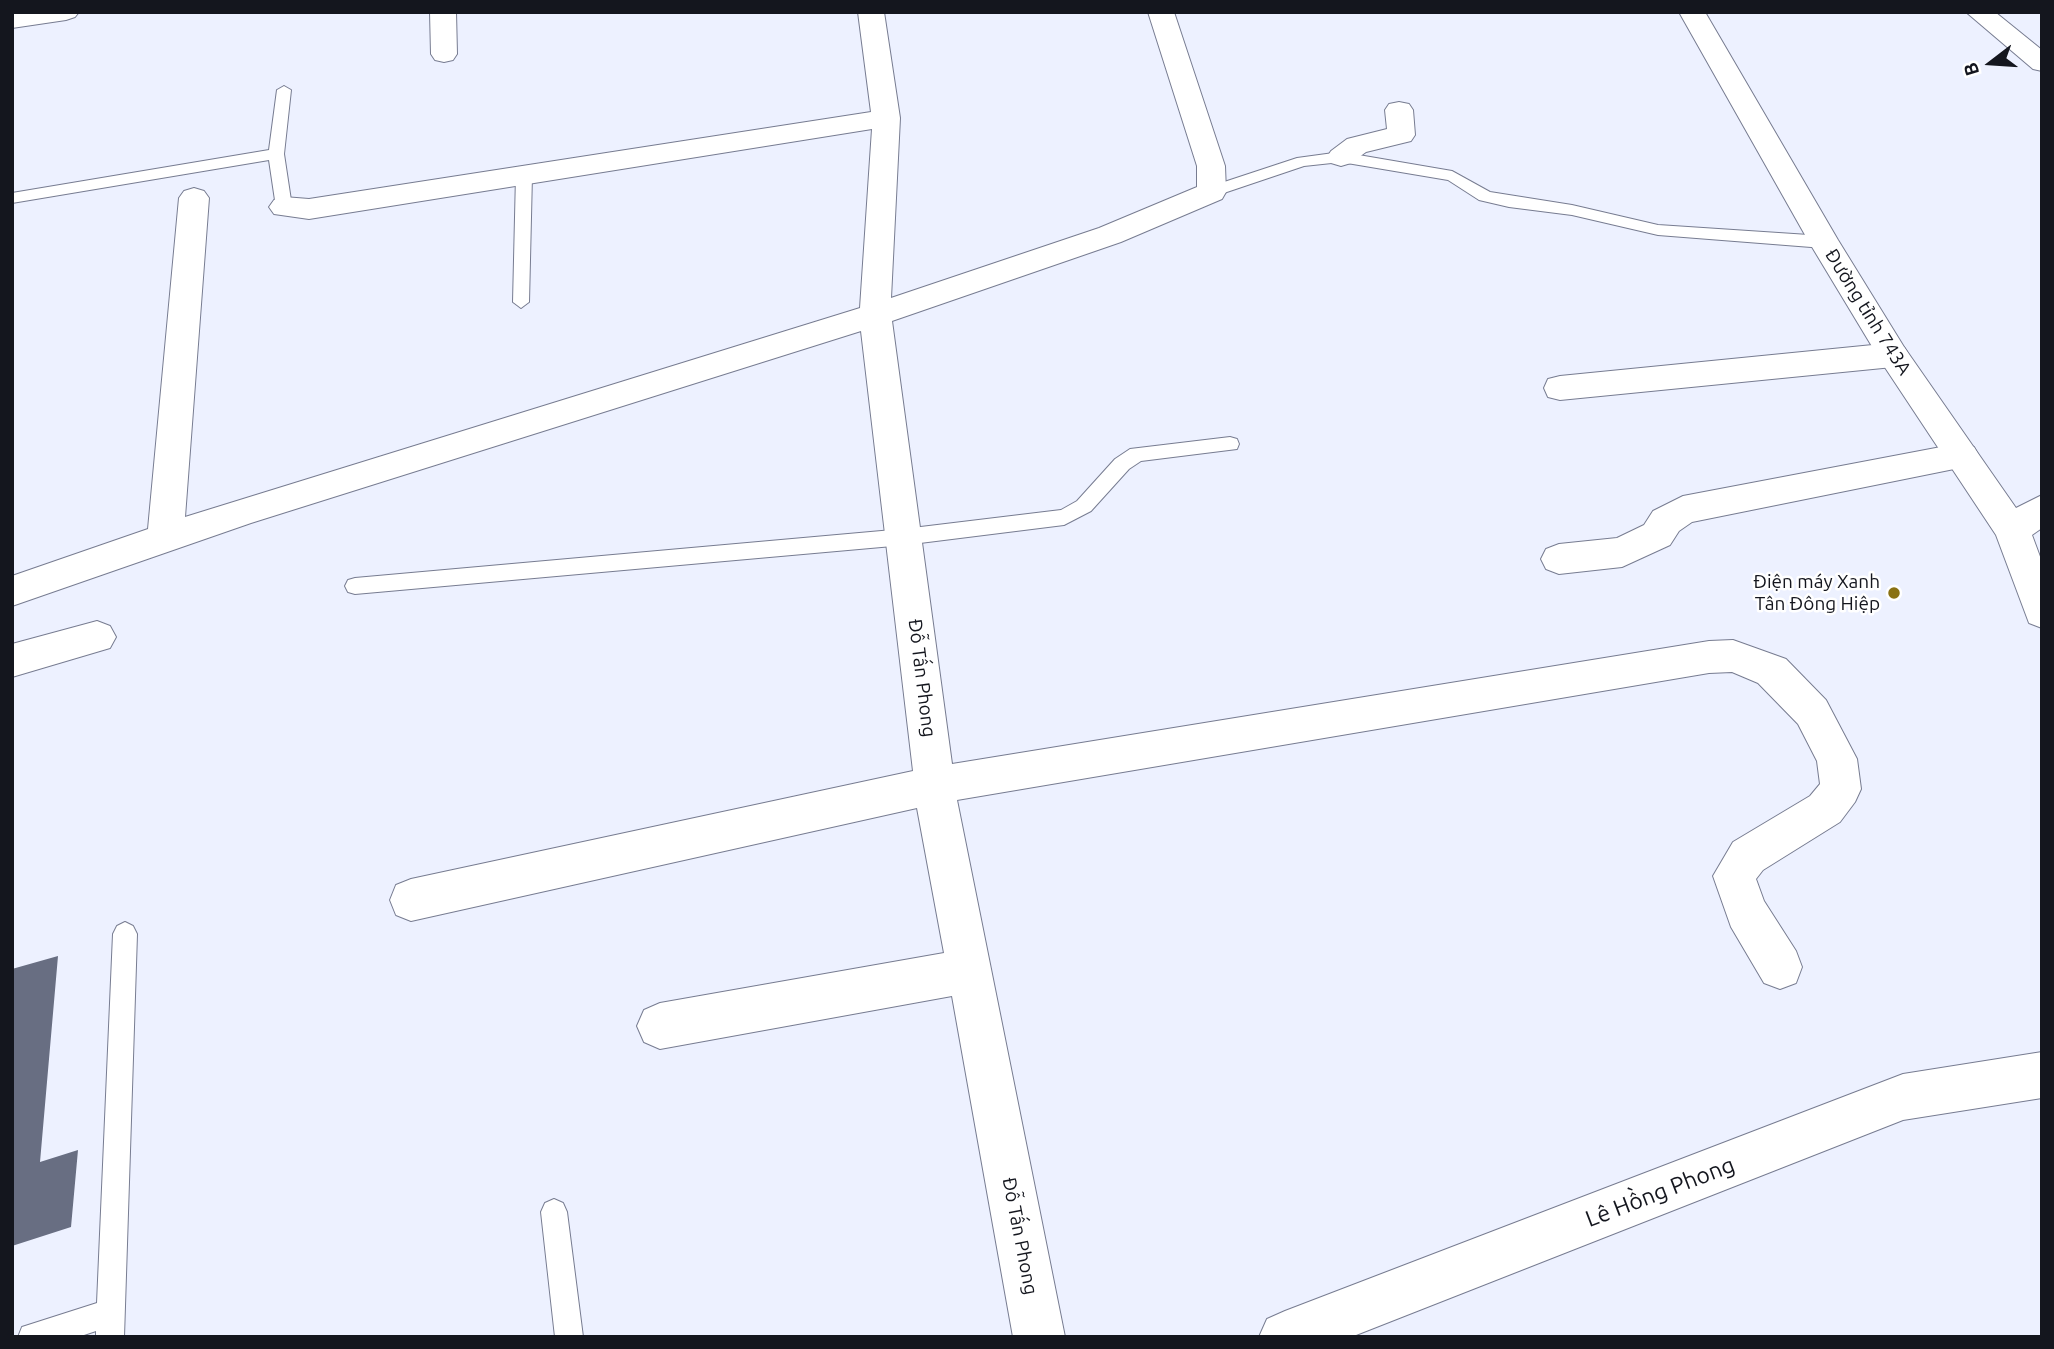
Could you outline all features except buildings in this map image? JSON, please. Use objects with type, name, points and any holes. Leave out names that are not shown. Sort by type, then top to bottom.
[{"type":"street","points":[[12,20],[63,12]]},
{"type":"street","points":[[443,12],[444,54]]},
{"type":"street","name":"Đỗ Tấn Phong","points":[[871,12],[886,118],[875,315],[936,785],[1039,1337]]},
{"type":"street","points":[[12,591],[243,511],[875,315],[1110,235],[1212,192],[1211,166],[1161,12]]},
{"type":"street","name":"Đường tỉnh 743A","points":[[1692,12],[1824,242],[1893,355],[2012,530],[2042,612]]},
{"type":"street","points":[[1979,12],[2042,63]]},
{"type":"street","points":[[1341,157],[1357,145],[1401,135],[1399,110]]},
{"type":"street","points":[[284,206],[310,209],[886,118]]},
{"type":"street","points":[[165,538],[194,198]]},
{"type":"street","points":[[1560,388],[1893,355]]},
{"type":"street","points":[[1559,559],[1622,552],[1657,535],[1666,521],[1683,510],[1962,456]]},
{"type":"street","points":[[2012,530],[2042,509]]},
{"type":"street","points":[[12,661],[97,637]]},
{"type":"street","points":[[411,900],[936,785],[1709,657],[1733,656],[1772,671],[1812,712],[1837,758],[1841,789],[1825,809],[1748,856],[1734,876],[1746,912],[1780,967]]},
{"type":"street","points":[[660,1026],[970,971]]},
{"type":"street","name":"Lê Hồng Phong","points":[[1285,1337],[1903,1097],[2042,1075]]},
{"type":"lane","points":[[284,90],[276,154],[284,206]]},
{"type":"lane","points":[[12,198],[276,154]]},
{"type":"lane","points":[[1212,192],[1302,161],[1341,157],[1452,176],[1485,196],[1509,202],[1572,209],[1612,221],[1658,230],[1824,242]]},
{"type":"lane","points":[[521,302],[524,175]]},
{"type":"lane","points":[[355,586],[904,537],[1064,517],[1084,506],[1122,464],[1137,454],[1230,444]]},
{"type":"lane","points":[[32,1337],[110,1325],[125,933]]},
{"type":"lane","points":[[554,1212],[569,1337]]},
{"type":"place","name":"Điện máy Xanh Tân Đông Hiệp","points":[[1894,593]]}]
